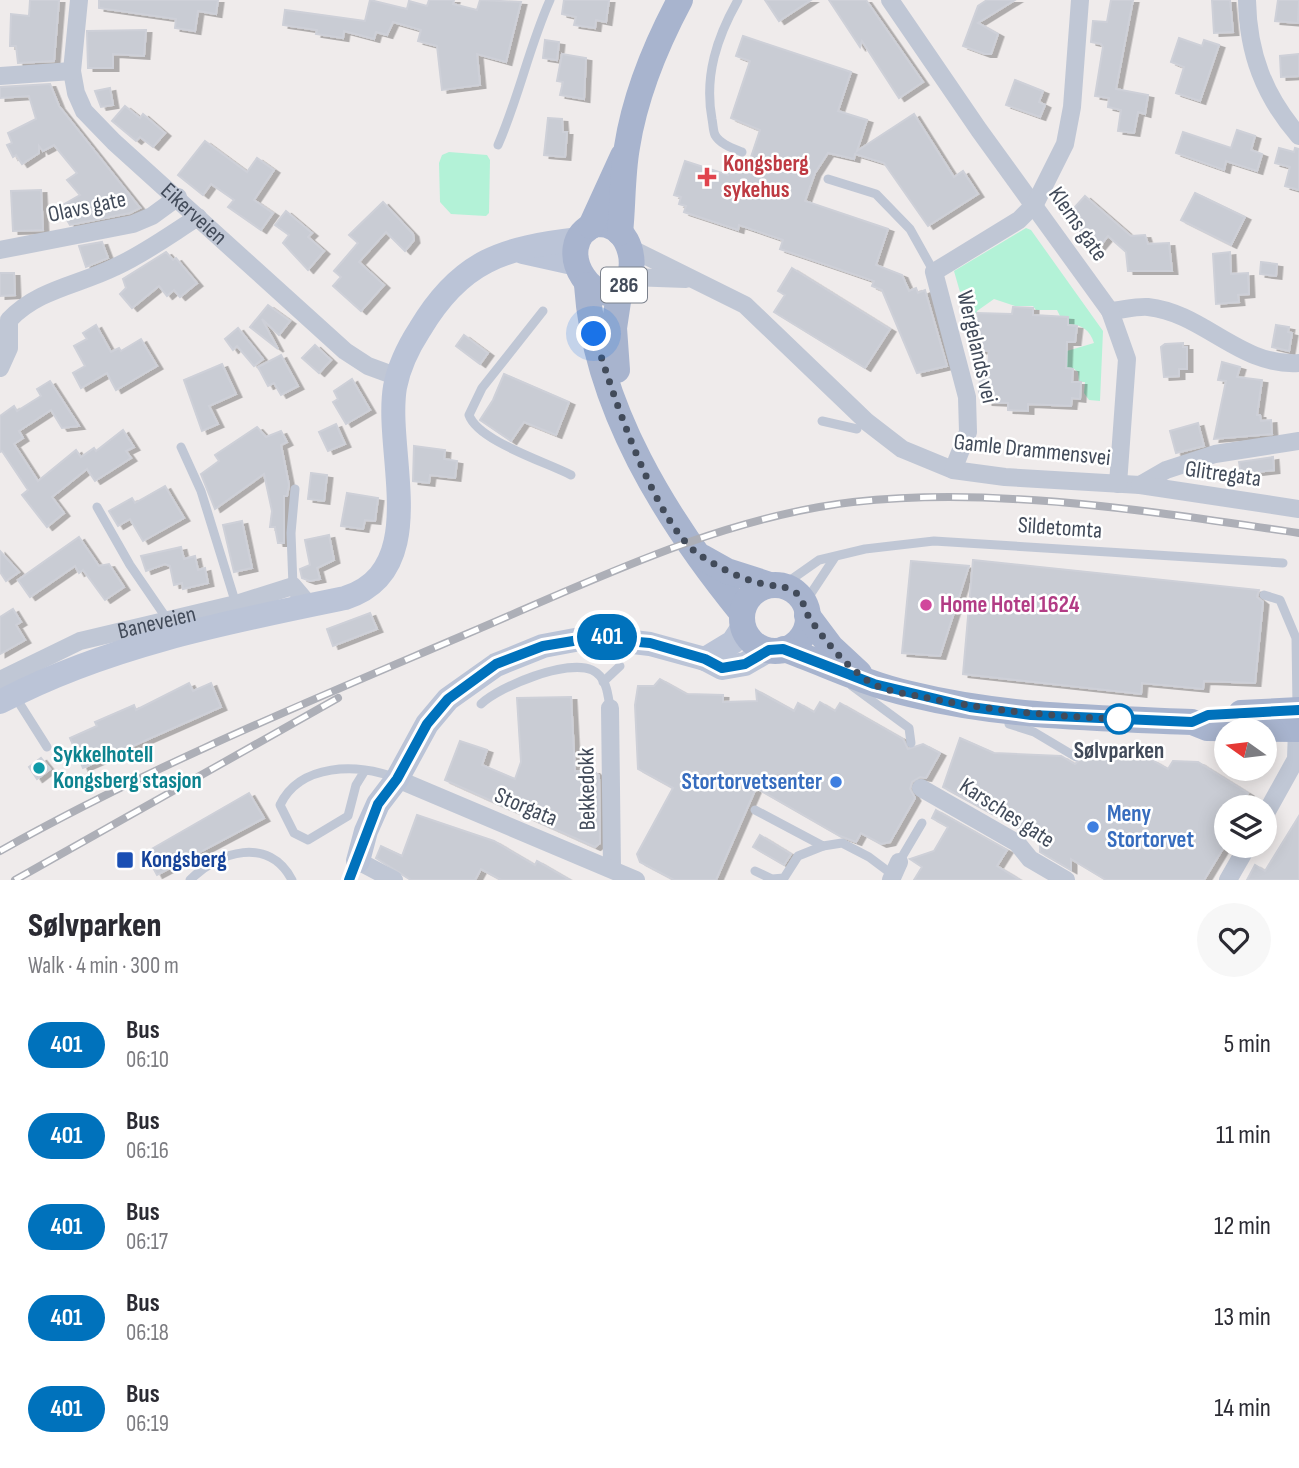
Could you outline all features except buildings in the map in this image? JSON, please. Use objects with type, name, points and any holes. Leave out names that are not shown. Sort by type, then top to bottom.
[{"type":"main road","name":"286","points":[[680,0],[644,83],[626,148],[583,254],[590,317],[609,387],[619,411],[656,495],[743,620],[750,640],[868,681],[978,713],[1192,722],[1207,728],[1298,720]]},
{"type":"main road","name":"286","points":[[619,411],[614,328],[625,282],[633,264],[625,241],[626,148]]},
{"type":"main road","points":[[398,377],[418,332],[447,290],[477,264],[544,242],[583,254],[607,225],[625,241]]},
{"type":"main road","name":"286","points":[[583,254],[603,293],[625,282]]},
{"type":"main road","name":"Baneveien","points":[[3,686],[143,645],[357,594],[382,574],[392,558],[398,516],[394,408],[398,377]]},
{"type":"main road","name":"286","points":[[698,554],[727,570],[798,595],[831,647],[868,681]]},
{"type":"main road","points":[[705,659],[733,642],[755,592],[776,586]]},
{"type":"main road","points":[[354,871],[378,836],[391,808],[397,779],[437,710],[480,675],[528,650],[574,639],[606,637],[650,643],[730,668],[745,664],[801,636],[806,610]]},
{"type":"street","name":"Eikerveien","points":[[79,0],[72,71],[84,111],[114,142],[178,197],[345,351],[368,366],[398,377]]},
{"type":"street","name":"Klems gate","points":[[890,0],[979,130],[1110,311],[1127,359],[1118,484]]},
{"type":"street","name":"Wergelands vei","points":[[953,470],[968,432],[967,397],[934,272],[1018,220],[1035,204],[1065,144],[1072,107],[1080,0]]},
{"type":"street","points":[[1248,0],[1248,29],[1265,89],[1279,113],[1299,136]]},
{"type":"street","points":[[0,76],[72,71]]},
{"type":"street","name":"Olavs gate","points":[[0,250],[133,224],[152,216],[178,197]]},
{"type":"street","points":[[0,368],[9,348],[9,320],[17,312],[47,292],[115,267],[198,217]]},
{"type":"street","name":"Gamle Drammensvei","points":[[625,241],[693,280],[745,305],[867,422],[902,449],[953,470],[1006,477],[1140,485],[1166,470],[1215,454],[1299,442]]},
{"type":"street","name":"Gamle Drammensvei","points":[[625,282],[693,280]]},
{"type":"street","points":[[1110,311],[1148,307],[1183,318],[1260,360],[1299,363]]},
{"type":"street","name":"Glitregata","points":[[1140,485],[1299,509]]},
{"type":"street","points":[[293,586],[309,605]]},
{"type":"street","name":"Baneveien","points":[[3,686],[80,641],[236,604],[293,586]]},
{"type":"street","name":"Bekkedokk","points":[[610,708],[612,869]]},
{"type":"street","points":[[1276,795],[1296,759],[1298,720]]},
{"type":"street","name":"Storgata","points":[[397,779],[636,880]]},
{"type":"street","name":"Karsches gate","points":[[921,788],[1017,843],[1030,859],[1066,880]]},
{"type":"street","points":[[1228,880],[1241,858]]},
{"type":"street","points":[[354,871],[394,880]]},
{"type":"lane","points":[[498,145],[516,104],[535,38],[550,0]]},
{"type":"lane","points":[[738,0],[726,22],[712,61],[708,99],[715,134],[726,146],[742,152]]},
{"type":"lane","points":[[828,179],[876,194],[910,229],[934,272]]},
{"type":"lane","points":[[543,311],[482,388],[469,415],[475,425],[487,435],[570,475]]},
{"type":"lane","points":[[822,421],[857,429]]},
{"type":"lane","points":[[181,447],[201,491],[236,604]]},
{"type":"lane","points":[[293,586],[291,533],[295,489]]},
{"type":"lane","points":[[97,507],[130,565],[167,620]]},
{"type":"lane","name":"Sildetomta","points":[[776,586],[819,560],[865,549],[962,541],[1283,563]]},
{"type":"lane","points":[[806,610],[835,557]]},
{"type":"lane","points":[[1264,595],[1280,600],[1297,638],[1298,720]]},
{"type":"lane","points":[[603,682],[620,666]]},
{"type":"lane","points":[[481,704],[505,686],[573,667],[593,670],[603,682],[610,708]]},
{"type":"lane","points":[[829,668],[909,728],[911,743]]},
{"type":"lane","points":[[3,686],[47,747]]},
{"type":"lane","points":[[997,722],[1034,732],[1076,757]]},
{"type":"lane","points":[[364,772],[356,785],[348,816],[308,841],[294,833],[279,805],[285,794],[331,768],[347,766],[364,772],[381,772],[397,779]]},
{"type":"lane","points":[[755,810],[823,845]]},
{"type":"lane","points":[[755,871],[772,879],[784,878],[798,856],[823,845],[842,843],[895,873],[922,823]]},
{"type":"lane","points":[[190,880],[206,866],[247,850],[272,857],[286,869],[292,880]]},
{"type":"green space","points":[[449,152],[487,155],[490,160],[489,213],[486,216],[451,214],[440,202],[439,163],[442,155]]},
{"type":"green space","points":[[1026,228],[1031,230],[1103,331],[1100,401],[1089,400],[1084,393],[1085,382],[1079,382],[1078,372],[1073,368],[1034,366],[1035,353],[1067,355],[1067,351],[1094,343],[1085,329],[1069,324],[1069,317],[1060,316],[1057,310],[1036,310],[1033,306],[1015,306],[994,299],[977,311],[976,320],[968,320],[954,271]]},
{"type":"railway","points":[[0,851],[115,791],[291,709],[609,573],[656,554],[753,522],[853,502],[964,497],[1020,499],[1132,510],[1299,533]]},
{"type":"railway","points":[[15,880],[338,698]]},
{"type":"bus line","name":"401","points":[[349,880],[378,804],[397,779],[410,752],[437,710],[464,686],[496,664],[528,650],[574,639],[606,637],[650,643],[705,659],[722,668],[737,667],[769,650],[783,649],[874,684],[910,694],[970,707],[1031,715],[1192,722],[1208,715],[1299,710]]},
{"type":"place","name":"Kongsberg sykehus","points":[[707,177]]},
{"type":"place","name":"Home Hotel 1624","points":[[926,605]]},
{"type":"place","name":"Sølvparken","points":[[1119,719]]},
{"type":"place","name":"Sykkelhotell Kongsberg stasjon","points":[[39,768]]},
{"type":"place","name":"Stortorvetsenter","points":[[836,782]]},
{"type":"place","name":"Meny Stortorvet","points":[[1093,827]]},
{"type":"place","name":"Kongsberg","points":[[125,860]]},
{"type":"route","points":[[594,334],[609,387],[631,443],[652,487],[681,533],[698,554],[718,566],[738,575],[792,590],[803,601],[807,615],[831,647],[868,681],[910,694],[970,707],[1031,715],[1119,719]]}]
